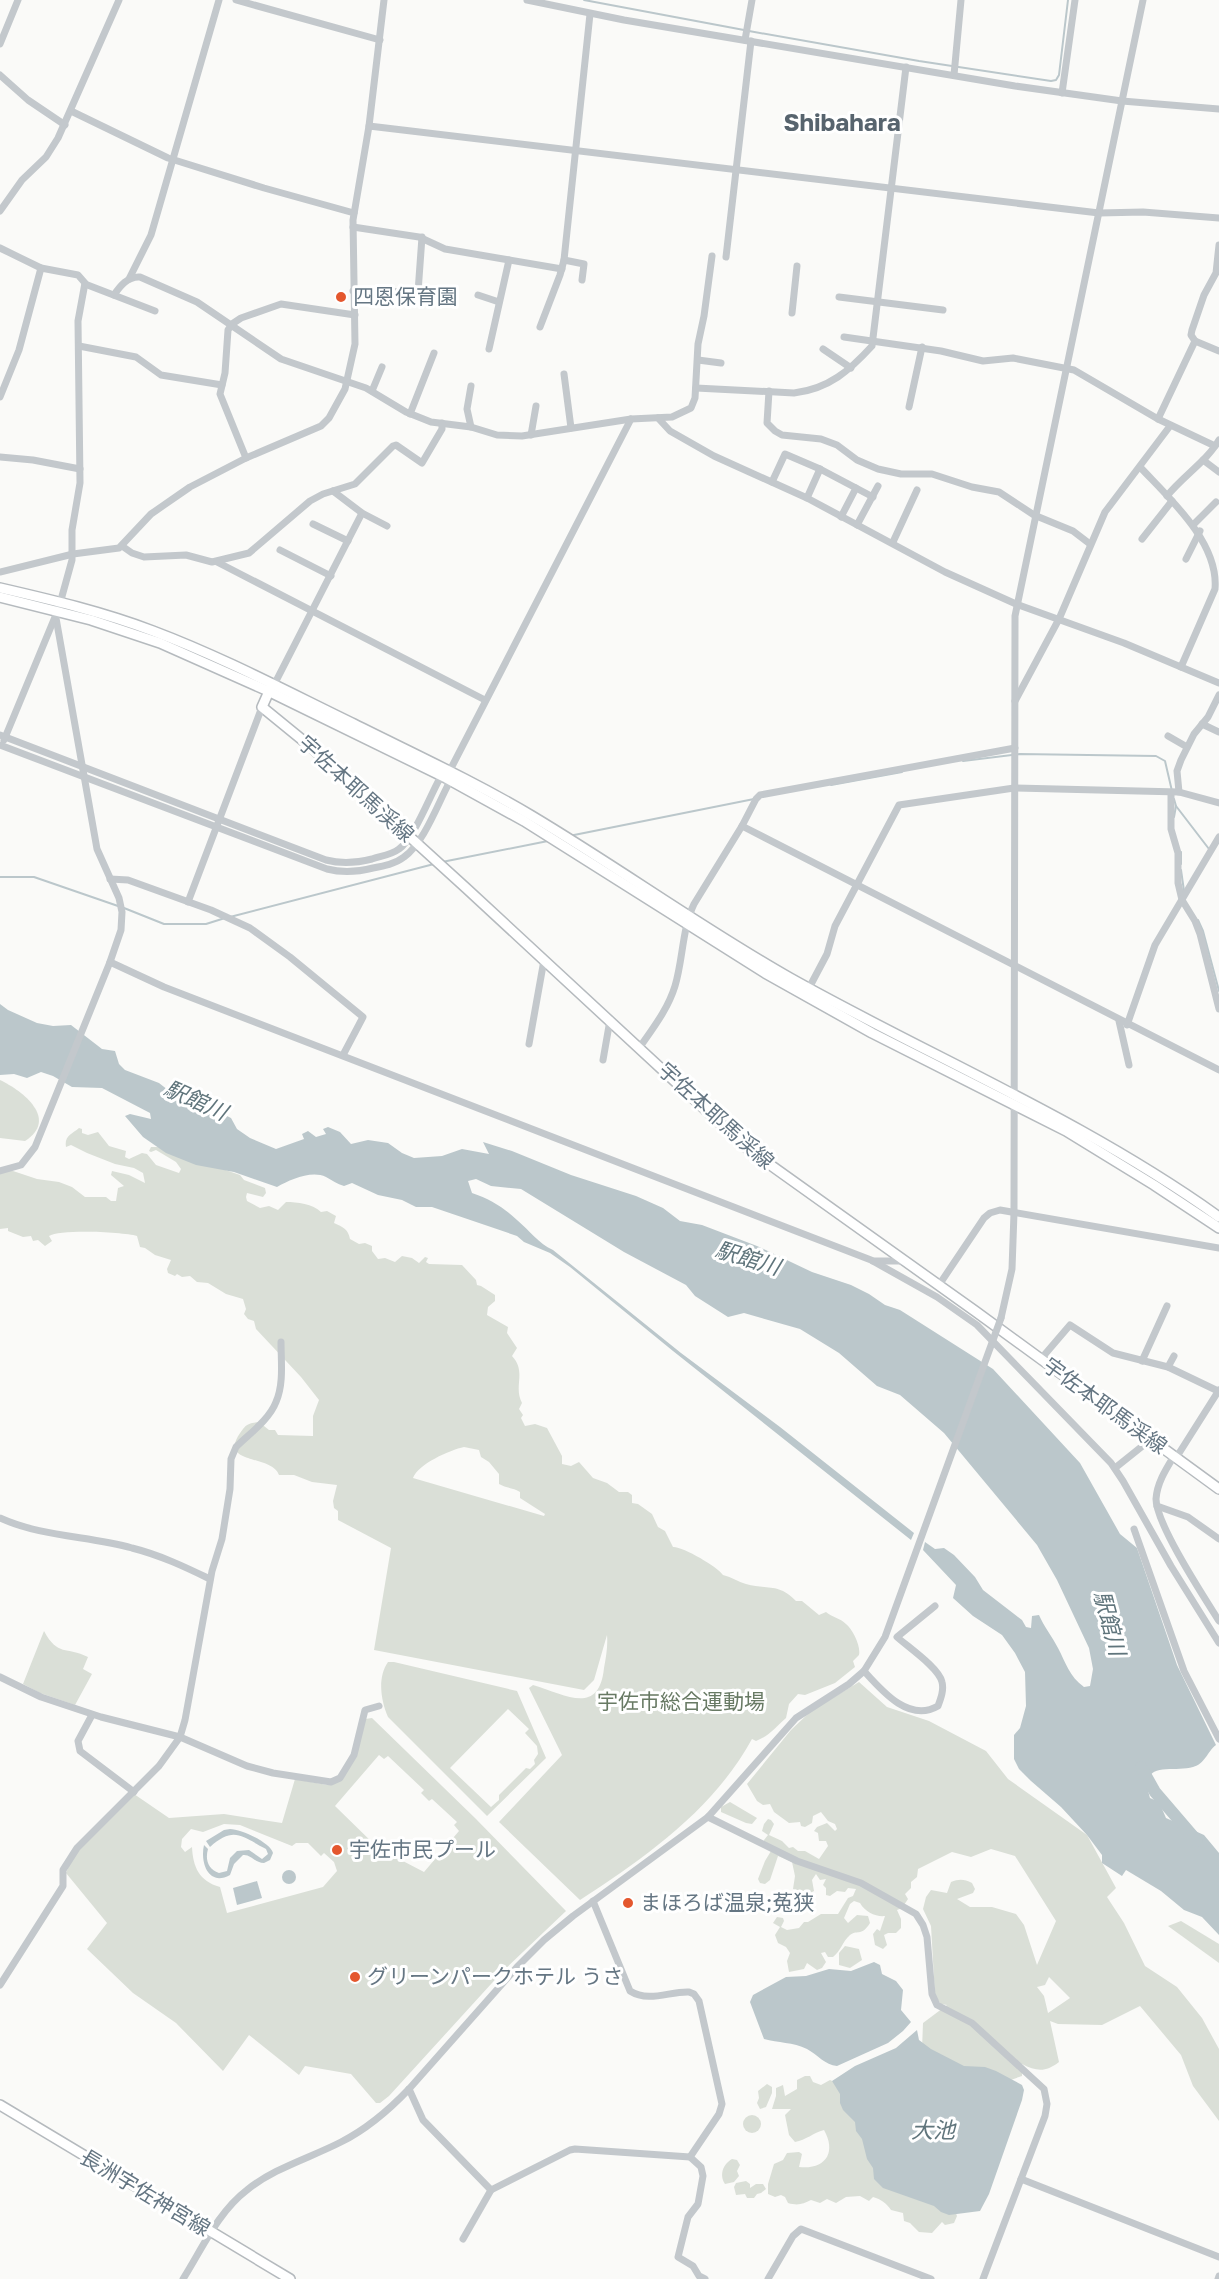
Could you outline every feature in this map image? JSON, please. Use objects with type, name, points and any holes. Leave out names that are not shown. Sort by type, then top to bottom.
[{"type":"main road","name":"宇佐本耶馬渓線","points":[[0,588],[57,609]]},
{"type":"main road","name":"宇佐本耶馬渓線","points":[[0,597],[151,630],[537,819],[688,921],[1013,1099],[1132,1171],[1219,1228]]},
{"type":"main road","points":[[262,707],[271,688]]},
{"type":"main road","name":"宇佐本耶馬渓線","points":[[262,707],[311,747],[640,1047],[719,1124],[755,1154],[1219,1489]]},
{"type":"main road","name":"宇佐本耶馬渓線","points":[[447,775],[688,921],[827,1009],[1135,1161],[1219,1216]]},
{"type":"main road","name":"長洲宇佐神宮線","points":[[0,2105],[290,2279]]},
{"type":"street","points":[[0,44],[18,0]]},
{"type":"street","points":[[0,211],[22,180],[49,153],[65,125],[119,0]]},
{"type":"street","points":[[114,295],[129,279],[152,235],[219,0]]},
{"type":"street","points":[[236,0],[380,40]]},
{"type":"street","points":[[0,572],[73,554],[122,546],[151,514],[180,493],[246,458],[321,426],[333,411],[348,381],[356,338],[353,291],[354,213],[369,126],[384,0]]},
{"type":"street","points":[[530,0],[590,14],[1062,93],[1122,101],[1219,109]]},
{"type":"street","points":[[726,257],[748,41],[747,28],[752,0]]},
{"type":"street","points":[[954,75],[961,0]]},
{"type":"street","points":[[1062,93],[1075,0]]},
{"type":"street","points":[[183,2279],[226,2210],[252,2186],[357,2133],[388,2109],[409,2089],[533,1950],[556,1929],[708,1817],[796,1718],[849,1684],[864,1671],[885,1637],[1001,1318],[1012,1269],[1014,1213],[1014,628],[1016,604],[1143,0]]},
{"type":"street","points":[[540,327],[564,260],[590,14]]},
{"type":"street","points":[[696,388],[794,393],[816,389],[841,377],[871,347],[874,341],[879,301],[906,67]]},
{"type":"street","points":[[0,75],[28,100],[65,125]]},
{"type":"street","points":[[71,111],[174,159],[354,213]]},
{"type":"street","points":[[369,126],[1099,213],[1143,212],[1219,218]]},
{"type":"street","points":[[353,227],[422,237],[445,249],[562,269]]},
{"type":"street","points":[[353,291],[418,292],[422,237]]},
{"type":"street","points":[[1219,245],[1216,273],[1204,295],[1191,335],[1195,341],[1219,351]]},
{"type":"street","points":[[0,248],[41,268],[78,275],[85,284],[78,316],[80,469],[72,530],[73,554],[69,575],[57,609],[0,746],[327,869],[346,873],[394,863],[405,857],[439,780],[447,775],[631,419]]},
{"type":"street","points":[[129,279],[140,277],[197,302],[281,359],[372,391],[424,420],[471,427],[502,436],[531,435],[631,419],[672,417],[688,410],[694,402],[698,344],[712,256]]},
{"type":"street","points":[[489,349],[509,260]]},
{"type":"street","points":[[564,260],[584,264],[582,280]]},
{"type":"street","points":[[792,313],[797,266]]},
{"type":"street","points":[[0,397],[3,378],[26,327],[41,268]]},
{"type":"street","points":[[85,284],[155,311]]},
{"type":"street","points":[[478,295],[500,302]]},
{"type":"street","points":[[839,297],[943,310]]},
{"type":"street","points":[[246,458],[221,400],[228,330],[231,324],[245,316],[281,303],[355,315]]},
{"type":"street","points":[[844,337],[922,347],[983,361],[1013,358],[1065,367],[1079,372],[1170,426],[1217,443],[1203,460],[1185,475],[1143,539]]},
{"type":"street","points":[[1158,419],[1195,341]]},
{"type":"street","points":[[79,346],[136,357],[161,375],[222,385]]},
{"type":"street","points":[[909,408],[922,347]]},
{"type":"street","points":[[823,349],[851,368]]},
{"type":"street","points":[[410,414],[434,353]]},
{"type":"street","points":[[698,360],[721,363]]},
{"type":"street","points":[[372,391],[382,368]]},
{"type":"street","points":[[564,374],[571,428]]},
{"type":"street","points":[[471,386],[466,409],[471,427]]},
{"type":"street","points":[[769,392],[767,423],[774,431],[782,435],[821,439],[837,446],[857,460],[878,469],[901,474],[932,474],[972,487],[992,490],[1009,497],[1034,515],[1073,531],[1090,544]]},
{"type":"street","points":[[531,435],[536,406]]},
{"type":"street","points":[[658,418],[670,431],[737,468],[807,498],[893,542],[932,566],[1016,604],[1219,683]]},
{"type":"street","points":[[217,562],[253,551],[310,501],[355,483],[394,445],[422,463],[442,429],[442,423]]},
{"type":"street","points":[[1015,703],[1059,619],[1109,504],[1170,426]]},
{"type":"street","points":[[772,482],[785,453],[873,497]]},
{"type":"street","points":[[0,457],[80,469]]},
{"type":"street","points":[[1203,460],[1219,472]]},
{"type":"street","points":[[1140,467],[1200,531],[1216,557],[1218,580],[1181,667]]},
{"type":"street","points":[[807,498],[820,469]]},
{"type":"street","points":[[857,525],[878,486]]},
{"type":"street","points":[[841,517],[856,488]]},
{"type":"street","points":[[893,542],[917,490]]},
{"type":"street","points":[[333,491],[362,513],[387,526]]},
{"type":"street","points":[[1194,524],[1216,502]]},
{"type":"street","points":[[271,688],[362,513]]},
{"type":"street","points":[[312,524],[348,541]]},
{"type":"street","points":[[1186,559],[1200,531]]},
{"type":"street","points":[[122,546],[144,557],[186,555],[217,562],[485,700]]},
{"type":"street","points":[[280,550],[331,576]]},
{"type":"street","points":[[0,1171],[21,1165],[34,1147],[109,964],[123,918],[119,898],[97,849],[57,609]]},
{"type":"street","points":[[1219,695],[1216,711],[1202,724],[1187,747],[1177,771],[1171,829],[1178,853],[1177,875],[1182,900],[1200,934],[1219,1009]]},
{"type":"street","points":[[188,902],[262,707]]},
{"type":"street","points":[[1202,724],[1219,732]]},
{"type":"street","points":[[1168,736],[1187,747]]},
{"type":"street","points":[[3,737],[326,860],[355,863],[387,855],[413,841]]},
{"type":"street","points":[[640,1047],[664,1012],[673,994],[693,904],[760,795],[1015,748]]},
{"type":"street","points":[[809,988],[825,958],[833,930],[897,806],[1014,788],[1175,793],[1219,803]]},
{"type":"street","points":[[742,826],[1119,1021],[1219,1070]]},
{"type":"street","points":[[1127,1025],[1152,952],[1182,900],[1216,849],[1219,837]]},
{"type":"street","points":[[110,879],[125,879],[211,910],[256,932],[290,957],[360,1014],[362,1019],[343,1055]]},
{"type":"street","points":[[529,1044],[544,960]]},
{"type":"street","points":[[109,964],[871,1260],[937,1297],[977,1325],[1115,1468],[1171,1566],[1219,1642]]},
{"type":"street","points":[[603,1060],[610,1020]]},
{"type":"street","points":[[1119,1021],[1129,1065]]},
{"type":"street","points":[[939,1285],[984,1218],[996,1210],[1219,1248]]},
{"type":"street","points":[[871,1260],[904,1261]]},
{"type":"street","points":[[1142,1361],[1167,1306]]},
{"type":"street","points":[[1040,1360],[1070,1325],[1110,1351],[1167,1367],[1218,1395],[1175,1457],[1158,1487],[1157,1506],[1180,1557],[1219,1621]]},
{"type":"street","points":[[0,1984],[63,1886],[63,1870],[77,1848],[159,1766],[180,1737],[210,1579],[222,1539],[230,1489],[232,1455],[273,1409],[277,1401],[280,1390],[281,1342]]},
{"type":"street","points":[[1167,1367],[1174,1356]]},
{"type":"street","points":[[1115,1468],[1150,1440]]},
{"type":"street","points":[[1157,1506],[1188,1517],[1219,1539]]},
{"type":"street","points":[[0,1518],[30,1529],[131,1547],[162,1557],[210,1579]]},
{"type":"street","points":[[1134,1529],[1184,1671],[1219,1739]]},
{"type":"street","points":[[864,1671],[885,1694],[903,1706],[917,1710],[931,1710],[938,1706],[943,1694],[942,1679],[897,1637],[935,1606]]},
{"type":"street","points":[[0,1677],[41,1697],[92,1714],[180,1737],[247,1766],[268,1772],[333,1782],[340,1778],[354,1755],[364,1712],[367,1708],[379,1706]]},
{"type":"street","points":[[92,1714],[78,1741],[80,1751],[134,1792]]},
{"type":"street","points":[[708,1817],[797,1861],[861,1883],[916,1914],[924,1925],[927,1937],[934,2002],[940,2008],[964,2017],[972,2023],[1031,2076],[1046,2094],[1045,2116],[983,2279]]},
{"type":"street","points":[[593,1901],[630,1991],[636,1994],[656,1996],[689,1992],[694,1994],[699,2001],[722,2104],[720,2114],[690,2157]]},
{"type":"street","points":[[409,2089],[423,2120],[491,2190]]},
{"type":"street","points":[[463,2240],[491,2190],[575,2149],[690,2157],[701,2167],[703,2176],[698,2204],[688,2217],[678,2257],[693,2266],[699,2276],[705,2279]]},
{"type":"street","points":[[1021,2179],[1219,2257]]},
{"type":"street","points":[[768,2279],[793,2236],[801,2229],[931,2279]]},
{"type":"green space","points":[[0,1080],[27,1098],[38,1115],[39,1124],[35,1133],[25,1141],[0,1138]]},
{"type":"green space","points":[[79,1128],[82,1129],[82,1133],[88,1135],[98,1132],[109,1146],[126,1151],[125,1157],[129,1159],[142,1153],[147,1154],[156,1165],[179,1173],[181,1169],[176,1162],[156,1150],[149,1151],[151,1147],[158,1147],[240,1175],[244,1180],[265,1188],[266,1193],[263,1197],[247,1193],[246,1197],[247,1201],[260,1208],[269,1206],[278,1210],[286,1202],[290,1202],[309,1205],[321,1212],[327,1211],[336,1216],[334,1223],[345,1229],[350,1239],[359,1244],[365,1243],[372,1246],[372,1251],[378,1259],[385,1258],[395,1262],[402,1256],[412,1258],[419,1263],[425,1257],[428,1258],[426,1262],[429,1264],[462,1265],[476,1280],[477,1285],[495,1295],[495,1301],[488,1307],[487,1315],[508,1327],[507,1333],[517,1348],[512,1356],[519,1368],[519,1391],[522,1403],[519,1409],[523,1415],[521,1418],[525,1426],[535,1424],[547,1428],[562,1456],[562,1464],[571,1466],[579,1462],[593,1478],[607,1483],[619,1492],[628,1492],[632,1495],[632,1503],[638,1504],[652,1514],[658,1527],[665,1531],[673,1547],[700,1558],[723,1575],[753,1586],[778,1589],[796,1601],[802,1601],[819,1615],[826,1612],[844,1622],[854,1634],[859,1647],[859,1655],[853,1661],[855,1667],[835,1683],[805,1695],[798,1694],[789,1704],[786,1718],[765,1737],[756,1741],[752,1739],[736,1765],[698,1810],[653,1849],[580,1900],[499,1822],[562,1755],[529,1688],[533,1685],[569,1697],[588,1697],[601,1683],[607,1635],[594,1680],[584,1690],[374,1650],[391,1548],[338,1520],[338,1511],[334,1508],[333,1501],[337,1485],[312,1482],[294,1475],[279,1475],[274,1468],[247,1458],[235,1449],[236,1441],[243,1429],[248,1424],[259,1422],[269,1430],[275,1430],[278,1435],[313,1436],[313,1416],[319,1400],[301,1377],[256,1329],[254,1321],[248,1319],[244,1314],[246,1309],[243,1299],[226,1294],[208,1283],[197,1282],[190,1276],[182,1277],[168,1273],[167,1269],[171,1260],[140,1247],[137,1236],[106,1232],[65,1232],[49,1236],[52,1241],[45,1246],[38,1240],[33,1241],[31,1236],[23,1237],[8,1231],[8,1228],[0,1229],[0,1172],[10,1170],[37,1179],[59,1182],[72,1187],[85,1197],[106,1197],[111,1201],[116,1201],[118,1188],[124,1186],[111,1175],[112,1171],[129,1175],[145,1183],[143,1173],[134,1168],[115,1164],[71,1145],[66,1147],[67,1138]],"holes":[[[464,1447],[479,1450],[481,1457],[489,1462],[499,1474],[499,1484],[520,1492],[520,1498],[545,1514],[544,1516],[413,1478],[421,1468],[443,1454]]]},
{"type":"green space","points":[[44,1631],[58,1648],[88,1657],[83,1669],[92,1674],[75,1705],[40,1693],[23,1684]]},
{"type":"green space","name":"宇佐市総合運動場","points":[[388,1662],[394,1662],[517,1691],[546,1758],[487,1816],[388,1717],[381,1690]],"holes":[[[508,1709],[529,1729],[525,1733],[537,1746],[538,1754],[534,1760],[535,1764],[530,1769],[526,1768],[499,1795],[499,1800],[491,1807],[450,1768]]]},
{"type":"green space","points":[[859,1682],[887,1707],[929,1721],[986,1751],[1008,1779],[1087,1835],[1116,1888],[1107,1897],[1124,1923],[1145,1966],[1177,1987],[1202,2018],[1219,2049],[1219,2121],[1193,2086],[1181,2055],[1140,2006],[1102,2025],[1058,2024],[1050,2021],[1059,2062],[1040,2070],[1022,2064],[1022,2076],[1005,2082],[922,2049],[923,2023],[947,2005],[941,2004],[935,1996],[931,1926],[923,1909],[926,1897],[931,1890],[947,1893],[951,1882],[966,1881],[972,1883],[975,1889],[973,1893],[957,1899],[970,1907],[992,1907],[1016,1914],[1024,1925],[1037,1965],[1056,1921],[1015,1856],[991,1849],[971,1857],[952,1852],[918,1869],[917,1877],[911,1882],[911,1888],[905,1894],[908,1899],[902,1908],[897,1910],[901,1919],[901,1928],[896,1933],[884,1935],[887,1945],[883,1949],[875,1945],[873,1934],[877,1929],[880,1931],[885,1916],[871,1913],[860,1903],[854,1901],[850,1904],[844,1918],[848,1923],[857,1915],[868,1916],[870,1923],[867,1927],[850,1935],[833,1957],[828,1957],[825,1952],[821,1953],[826,1962],[822,1968],[817,1970],[807,1963],[804,1969],[789,1972],[787,1961],[790,1953],[786,1947],[778,1943],[775,1935],[780,1927],[773,1923],[777,1917],[783,1918],[781,1927],[787,1930],[799,1928],[804,1922],[821,1914],[838,1914],[856,1889],[848,1888],[845,1892],[837,1891],[830,1896],[826,1895],[826,1888],[823,1885],[826,1879],[820,1880],[816,1874],[812,1880],[814,1891],[810,1893],[793,1889],[795,1876],[792,1862],[778,1856],[770,1880],[765,1884],[760,1883],[758,1879],[771,1851],[763,1845],[768,1835],[762,1831],[768,1819],[774,1824],[769,1835],[782,1841],[789,1848],[805,1851],[819,1859],[828,1846],[826,1841],[819,1841],[818,1833],[814,1831],[817,1827],[827,1823],[835,1831],[837,1829],[835,1824],[828,1821],[821,1812],[813,1816],[812,1823],[805,1827],[801,1826],[800,1822],[789,1823],[774,1812],[770,1804],[763,1805],[757,1801],[747,1784],[791,1730],[811,1711]],"holes":[[[1049,1977],[1070,1998],[1048,2013],[1044,1996],[1037,1987],[1045,1985]]]},
{"type":"green space","points":[[372,1718],[566,1911],[502,1972],[389,2096],[380,2103],[376,2103],[351,2074],[305,2066],[299,2075],[249,2035],[223,2071],[176,2023],[133,1993],[87,1949],[107,1923],[66,1873],[73,1856],[134,1794],[169,1818],[224,1814],[282,1823],[295,1779],[327,1785],[342,1778],[365,1719]],"holes":[[[379,1755],[384,1759],[388,1756],[424,1790],[421,1793],[429,1801],[432,1799],[457,1822],[454,1825],[459,1831],[424,1872],[378,1848],[335,1806]],[[224,1824],[240,1825],[292,1846],[296,1843],[308,1843],[321,1856],[324,1853],[334,1862],[337,1871],[323,1887],[227,1913],[220,1887],[207,1881],[198,1872],[192,1847],[185,1852],[181,1847],[182,1839],[191,1829],[203,1832]]]},
{"type":"green space","points":[[730,1802],[757,1818],[752,1824],[746,1823],[721,1812],[721,1807]]},
{"type":"green space","points":[[1181,1921],[1219,1944],[1219,1963],[1168,1926]]},
{"type":"green space","points":[[845,1946],[859,1949],[862,1960],[850,1968],[839,1965],[839,1953]]},
{"type":"green space","points":[[810,2076],[813,2082],[821,2085],[830,2080],[841,2085],[955,2211],[957,2216],[954,2223],[945,2225],[942,2222],[932,2233],[919,2232],[910,2223],[904,2221],[903,2213],[891,2210],[884,2202],[873,2197],[869,2201],[860,2196],[846,2197],[836,2203],[827,2199],[820,2203],[811,2200],[795,2204],[788,2203],[781,2195],[775,2197],[768,2194],[768,2184],[774,2164],[783,2160],[787,2153],[802,2154],[799,2167],[808,2167],[822,2163],[829,2153],[828,2138],[824,2130],[795,2142],[789,2135],[785,2115],[791,2109],[772,2109],[776,2088],[783,2085],[785,2096],[797,2089],[797,2080]]},
{"type":"green space","points":[[767,2084],[772,2087],[772,2093],[766,2107],[760,2109],[757,2103],[758,2091]]},
{"type":"green space","points":[[752,2115],[758,2118],[761,2124],[758,2130],[752,2133],[746,2130],[743,2124],[746,2118]]},
{"type":"green space","points":[[732,2159],[737,2160],[740,2165],[737,2171],[739,2176],[734,2182],[725,2184],[722,2177],[723,2170]]},
{"type":"green space","points":[[746,2181],[750,2184],[750,2188],[756,2184],[763,2184],[766,2189],[754,2198],[747,2198],[745,2194],[736,2195],[734,2187],[736,2183]]},
{"type":"water","points":[[0,1004],[37,1023],[53,1026],[71,1025],[102,1049],[115,1051],[119,1064],[125,1070],[159,1083],[182,1101],[231,1118],[237,1129],[250,1138],[276,1149],[304,1139],[302,1134],[308,1131],[316,1137],[326,1134],[323,1129],[328,1127],[340,1132],[351,1144],[368,1140],[388,1143],[414,1158],[442,1156],[462,1149],[489,1154],[483,1142],[571,1175],[636,1196],[663,1208],[680,1221],[702,1225],[757,1246],[812,1272],[851,1285],[885,1305],[900,1310],[993,1369],[1080,1463],[1120,1534],[1137,1548],[1177,1665],[1216,1745],[1203,1761],[1193,1767],[1160,1770],[1153,1773],[1149,1778],[1148,1786],[1150,1798],[1159,1802],[1166,1818],[1204,1835],[1219,1853],[1219,1935],[1202,1917],[1184,1910],[1161,1891],[1126,1870],[1122,1876],[1102,1863],[1102,1855],[1087,1835],[1061,1807],[1019,1769],[1014,1759],[1014,1735],[1020,1728],[1026,1706],[1025,1672],[1002,1635],[973,1616],[953,1598],[956,1585],[923,1550],[925,1542],[935,1549],[944,1548],[954,1555],[975,1577],[983,1590],[1022,1620],[1026,1627],[1031,1628],[1032,1616],[1039,1615],[1071,1674],[1084,1687],[1090,1686],[1093,1669],[1089,1648],[1057,1580],[1037,1545],[944,1433],[900,1395],[877,1386],[839,1353],[800,1329],[744,1313],[728,1317],[695,1296],[686,1285],[624,1252],[521,1189],[491,1186],[476,1179],[468,1181],[472,1193],[507,1211],[543,1244],[914,1533],[911,1540],[550,1253],[524,1242],[517,1236],[432,1207],[416,1207],[402,1200],[378,1195],[352,1183],[344,1186],[320,1175],[307,1175],[277,1187],[234,1172],[196,1165],[166,1153],[143,1137],[125,1116],[130,1114],[151,1119],[150,1113],[102,1088],[72,1087],[41,1072],[27,1078],[14,1074],[0,1075]]},
{"type":"water","points":[[230,1829],[255,1837],[267,1845],[273,1853],[270,1860],[264,1863],[243,1855],[234,1864],[230,1875],[216,1878],[207,1871],[203,1859],[204,1845],[208,1849],[208,1864],[219,1873],[227,1871],[230,1858],[237,1851],[249,1850],[262,1859],[268,1854],[266,1849],[238,1835],[225,1837],[210,1847],[206,1841]]},
{"type":"water","points":[[286,1870],[292,1870],[296,1877],[292,1884],[286,1884],[282,1880],[282,1874]]},
{"type":"water","points":[[257,1881],[262,1898],[237,1905],[233,1888]]},
{"type":"water","points":[[874,1962],[880,1965],[882,1974],[896,1981],[903,1990],[901,2010],[911,2022],[888,2043],[837,2066],[829,2064],[802,2047],[764,2039],[750,2002],[753,1995],[786,1977],[806,1976],[829,1969],[851,1971]]},
{"type":"water","name":"大池","points":[[917,2030],[919,2040],[931,2049],[964,2066],[985,2067],[996,2071],[1022,2085],[1024,2090],[989,2194],[980,2211],[949,2215],[934,2206],[883,2188],[874,2179],[873,2168],[867,2159],[862,2139],[856,2131],[855,2122],[843,2110],[840,2094],[832,2081],[855,2066],[896,2048]]},
{"type":"waterway","points":[[584,0],[744,30]]},
{"type":"waterway","points":[[749,31],[919,61],[1051,81],[1056,80],[1059,75],[1068,0]]},
{"type":"waterway","points":[[963,761],[1020,754],[1156,756],[1165,761],[1172,791]]},
{"type":"waterway","points":[[831,785],[902,772]]},
{"type":"waterway","points":[[569,836],[754,799]]},
{"type":"waterway","points":[[1174,799],[1176,806],[1174,817]]},
{"type":"waterway","points":[[1176,806],[1209,849]]},
{"type":"waterway","points":[[442,862],[548,841]]},
{"type":"waterway","points":[[1181,852],[1181,864]]},
{"type":"waterway","points":[[230,917],[434,864]]},
{"type":"waterway","points":[[1181,870],[1184,891]]},
{"type":"waterway","points":[[0,877],[34,877],[118,906]]},
{"type":"waterway","points":[[124,908],[164,924],[206,924],[225,918]]},
{"type":"waterway","points":[[1198,920],[1219,991]]},
{"type":"waterway","name":"駅館川","points":[[1141,1767],[1155,1792],[1197,1841]]},
{"type":"place","name":"四恩保育園","points":[[341,297]]},
{"type":"place","name":"宇佐市民プール","points":[[337,1850]]},
{"type":"place","name":"まほろば温泉;菟狭","points":[[628,1903]]},
{"type":"place","name":"グリーンパークホテル うさ","points":[[355,1977]]},
{"type":"district","name":"Shibahara","points":[[842,123]]}]
